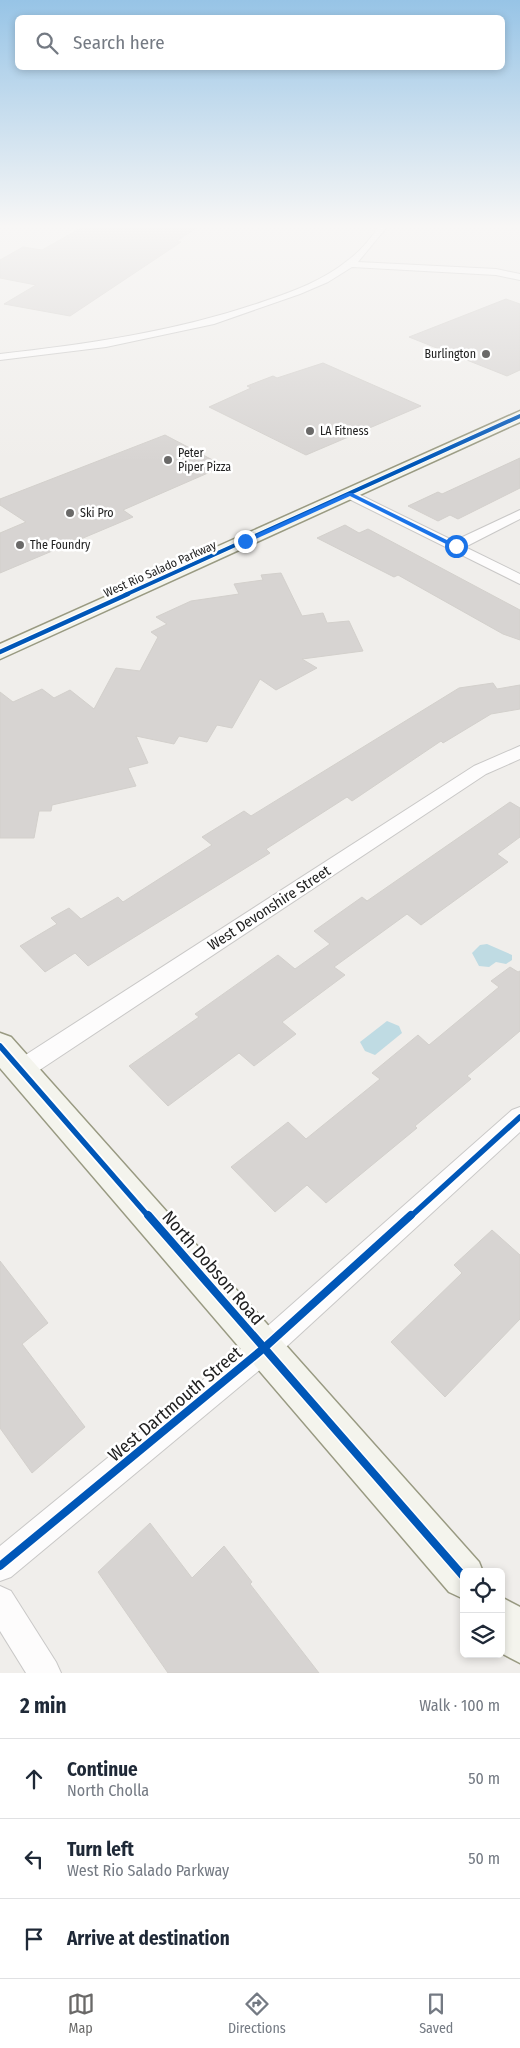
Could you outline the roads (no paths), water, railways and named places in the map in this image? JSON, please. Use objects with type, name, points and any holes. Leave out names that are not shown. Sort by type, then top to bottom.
[{"type":"main road","name":"West Rio Salado Parkway","points":[[0,652],[520,416]]},
{"type":"main road","name":"North Dobson Road","points":[[11,1058],[460,1571]]},
{"type":"main road","points":[[505,1624],[520,1641]]},
{"type":"street","points":[[0,357],[111,342],[214,320],[256,306]]},
{"type":"street","points":[[350,494],[520,580]]},
{"type":"street","points":[[456,546],[520,514]]},
{"type":"street","name":"West Devonshire Street","points":[[11,1058],[480,770],[520,752]]},
{"type":"street","name":"West Dartmouth Street","points":[[0,1566],[264,1348],[520,1117]]},
{"type":"street","points":[[0,1602],[45,1673]]},
{"type":"water","points":[[487,944],[512,955],[512,960],[506,964],[496,962],[489,967],[479,966],[472,953],[480,945]]},
{"type":"water","points":[[387,1021],[399,1026],[402,1033],[375,1055],[365,1051],[360,1042]]},
{"type":"place","name":"Burlington","points":[[486,354]]},
{"type":"place","name":"LA Fitness","points":[[310,431]]},
{"type":"place","name":"Peter Piper Pizza","points":[[168,460]]},
{"type":"place","name":"Ski Pro","points":[[70,513]]},
{"type":"place","name":"The Foundry","points":[[20,545]]}]
